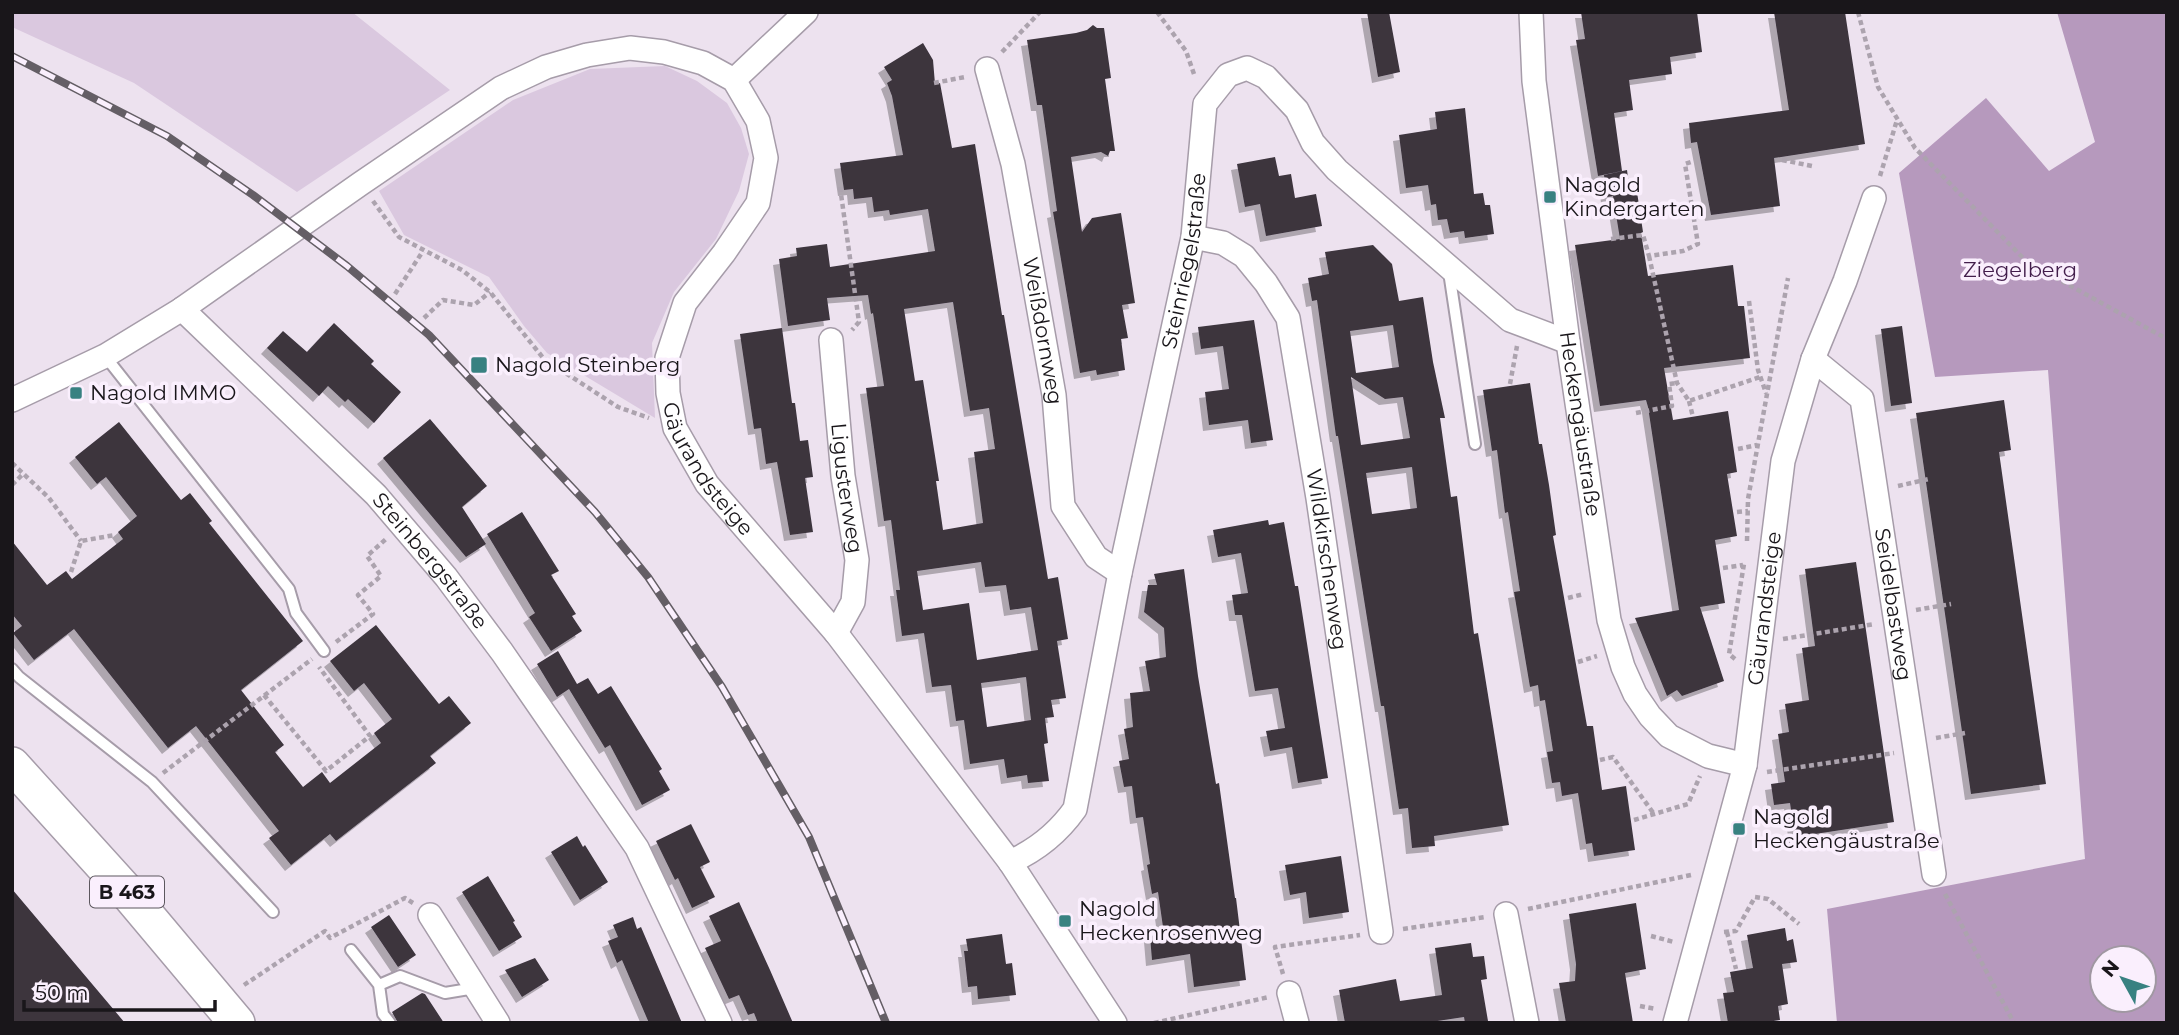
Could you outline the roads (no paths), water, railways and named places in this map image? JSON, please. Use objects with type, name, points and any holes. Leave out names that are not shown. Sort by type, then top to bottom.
[{"type":"main road","name":"B 463","points":[[12,765],[236,1007]]},
{"type":"street","points":[[12,400],[105,356],[182,309],[501,88],[546,67],[587,55],[630,48],[664,52],[703,63],[734,80],[806,12]]},
{"type":"street","name":"Heckengäustraße","points":[[1531,12],[1534,81],[1609,620],[1623,667],[1643,705],[1669,736],[1744,771]]},
{"type":"street","name":"Steinriegelstraße","points":[[1010,862],[1033,852],[1064,824],[1075,809],[1120,573],[1193,237],[1205,104],[1228,75],[1247,68],[1266,77],[1297,110],[1313,143],[1337,170],[1448,266]]},
{"type":"street","name":"Weißdornweg","points":[[987,71],[1013,164],[1054,395],[1063,506],[1096,557],[1120,573]]},
{"type":"street","name":"Gäurandsteige","points":[[734,80],[758,121],[766,158],[758,203],[685,303],[667,358],[668,393],[675,428],[707,484],[836,633],[1010,862],[1115,1023]]},
{"type":"street","name":"Gäurandsteige","points":[[1675,1023],[1744,771],[1783,461],[1813,359],[1874,198]]},
{"type":"street","name":"Wildkirschenweg","points":[[1193,237],[1223,243],[1244,257],[1266,283],[1288,318],[1320,511],[1381,932]]},
{"type":"street","points":[[1448,266],[1510,320],[1569,342]]},
{"type":"street","name":"Steinbergstraße","points":[[182,309],[376,495],[446,577],[502,652],[637,848],[720,1023]]},
{"type":"street","name":"Ligusterweg","points":[[832,348],[843,476],[858,560],[853,602],[836,633]]},
{"type":"street","name":"Seidelbastweg","points":[[1813,359],[1863,399],[1934,874]]},
{"type":"street","points":[[1506,914],[1527,1023]]},
{"type":"street","points":[[430,915],[498,1023]]},
{"type":"street","points":[[1289,993],[1297,1023]]},
{"type":"lane","points":[[1448,266],[1475,444]]},
{"type":"lane","points":[[105,356],[289,589],[296,614],[324,651]]},
{"type":"lane","points":[[12,669],[152,782],[273,912]]},
{"type":"lane","points":[[351,950],[379,985],[383,1014],[390,1023]]},
{"type":"lane","points":[[379,985],[400,976],[446,993],[475,988]]},
{"type":"railway","points":[[12,56],[167,136],[253,195],[347,266],[429,335],[595,512],[648,577],[722,687],[809,837],[886,1023]]},
{"type":"place","name":"Nagold Kindergarten","points":[[1550,197]]},
{"type":"place","name":"Nagold Steinberg","points":[[479,365]]},
{"type":"place","name":"Nagold IMMO","points":[[76,393]]},
{"type":"place","name":"Nagold Heckengäustraße","points":[[1739,829]]},
{"type":"place","name":"Nagold Heckenrosenweg","points":[[1065,921]]},
{"type":"park label","name":"Ziegelberg","points":[[2020,270]]}]
